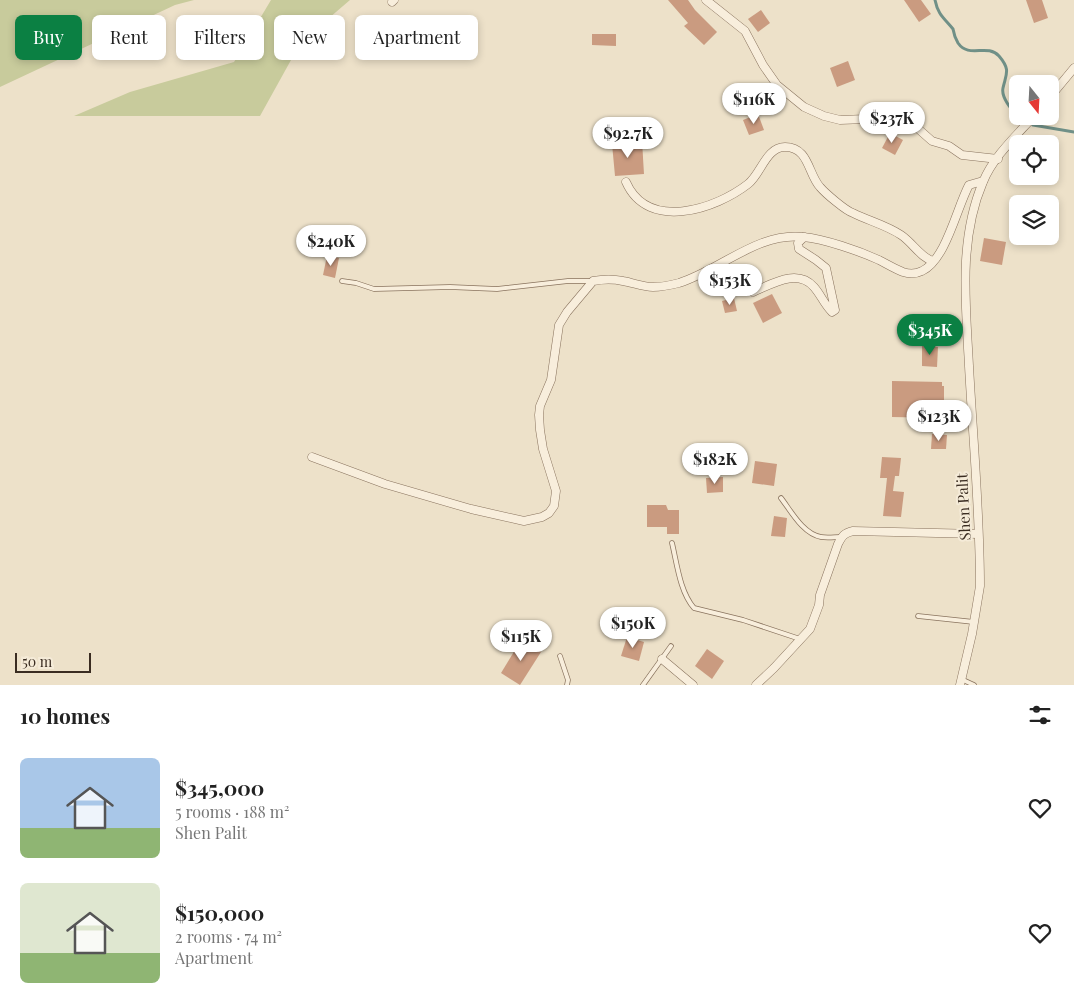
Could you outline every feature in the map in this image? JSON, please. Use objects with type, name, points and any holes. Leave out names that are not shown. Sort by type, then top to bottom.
[{"type":"street","points":[[706,0],[745,31],[763,65],[777,86],[804,107],[818,114],[840,120],[866,119],[891,114],[898,115],[906,118],[932,141],[949,146],[962,155],[999,156]]},
{"type":"street","points":[[1059,86],[1074,68]]},
{"type":"street","name":"Shen Palit","points":[[961,682],[980,586],[966,276],[971,227],[983,181],[999,156],[1026,125]]},
{"type":"street","points":[[626,182],[630,192],[656,209],[671,212],[698,209],[709,206],[747,185],[777,149],[784,147],[792,148],[805,157],[821,188],[846,210],[889,228],[910,241],[926,259],[933,261]]},
{"type":"street","points":[[312,457],[384,484],[471,509],[524,521],[542,517],[549,513],[554,506],[556,491],[543,449],[540,430],[540,406],[551,380],[559,325],[567,312],[593,281],[612,280],[640,286],[666,286],[699,276],[760,245],[791,236],[804,236],[853,250],[902,272],[910,273],[924,270],[933,261],[948,238],[969,185],[983,181]]},
{"type":"street","points":[[753,292],[798,277],[807,280],[813,286],[826,307],[832,312],[836,310],[826,268],[799,249],[798,243],[804,236]]},
{"type":"street","points":[[756,685],[810,629],[841,537],[846,533],[978,534]]},
{"type":"street","points":[[662,659],[693,685]]},
{"type":"lane","points":[[342,280],[374,289],[450,287],[497,289],[568,281],[593,281]]},
{"type":"lane","points":[[780,498],[811,533],[820,537],[841,537]]},
{"type":"lane","points":[[672,543],[688,602],[694,608],[743,620],[800,639]]},
{"type":"lane","points":[[918,616],[974,622]]},
{"type":"lane","points":[[644,685],[671,646]]},
{"type":"lane","points":[[560,656],[568,680],[567,685]]},
{"type":"lane","points":[[961,682],[974,685]]},
{"type":"green space","points":[[0,0],[194,0],[175,5],[154,15],[92,15],[92,44],[82,49],[82,15],[15,15],[15,60],[58,60],[0,87]]},
{"type":"green space","points":[[271,0],[350,0],[332,15],[274,15],[274,60],[291,60],[260,116],[74,116],[130,92],[234,62],[235,60],[264,60],[264,15],[262,15]]},
{"type":"building","points":[[668,0],[688,0],[695,10],[717,32],[704,45],[684,26],[688,23]]},
{"type":"building","points":[[904,0],[921,0],[931,14],[919,22]]},
{"type":"building","points":[[1026,0],[1042,0],[1048,18],[1034,23]]},
{"type":"building","points":[[761,10],[770,23],[758,32],[748,19]]},
{"type":"building","points":[[592,34],[616,34],[616,46],[592,45]]},
{"type":"building","points":[[848,61],[855,80],[837,87],[830,68]]},
{"type":"building","points":[[758,114],[764,130],[749,135],[743,120]]},
{"type":"building","points":[[890,133],[903,140],[895,155],[882,148]]},
{"type":"building","points":[[642,141],[644,174],[615,176],[612,144]]},
{"type":"building","points":[[984,238],[1006,242],[1002,265],[980,261]]},
{"type":"building","points":[[327,256],[339,258],[335,278],[323,275]]},
{"type":"building","points":[[772,294],[782,313],[763,323],[753,303]]},
{"type":"building","points":[[734,298],[737,311],[725,313],[722,301]]},
{"type":"building","points":[[922,346],[938,347],[937,367],[922,366]]},
{"type":"building","points":[[892,381],[942,382],[942,386],[944,386],[944,414],[941,414],[941,418],[892,417]]},
{"type":"building","points":[[932,434],[947,435],[946,449],[931,449]]},
{"type":"building","points":[[882,457],[901,458],[899,476],[895,476],[893,491],[904,492],[901,517],[883,516],[887,478],[880,478]]},
{"type":"building","points":[[755,461],[777,464],[774,486],[752,483]]},
{"type":"building","points":[[723,477],[723,492],[707,493],[706,478]]},
{"type":"building","points":[[647,505],[666,505],[668,510],[679,510],[679,534],[667,534],[667,527],[647,527]]},
{"type":"building","points":[[774,516],[787,518],[785,537],[771,536]]},
{"type":"building","points":[[627,637],[644,642],[639,661],[621,656]]},
{"type":"building","points":[[521,640],[541,652],[520,685],[501,673]]},
{"type":"building","points":[[707,649],[724,661],[712,679],[695,666]]},
{"type":"waterway","points":[[935,0],[940,13],[953,29],[956,40],[962,48],[973,51],[994,52],[1003,61],[1007,72],[1003,92],[1009,105]]},
{"type":"waterway","points":[[1033,125],[1074,132]]}]
